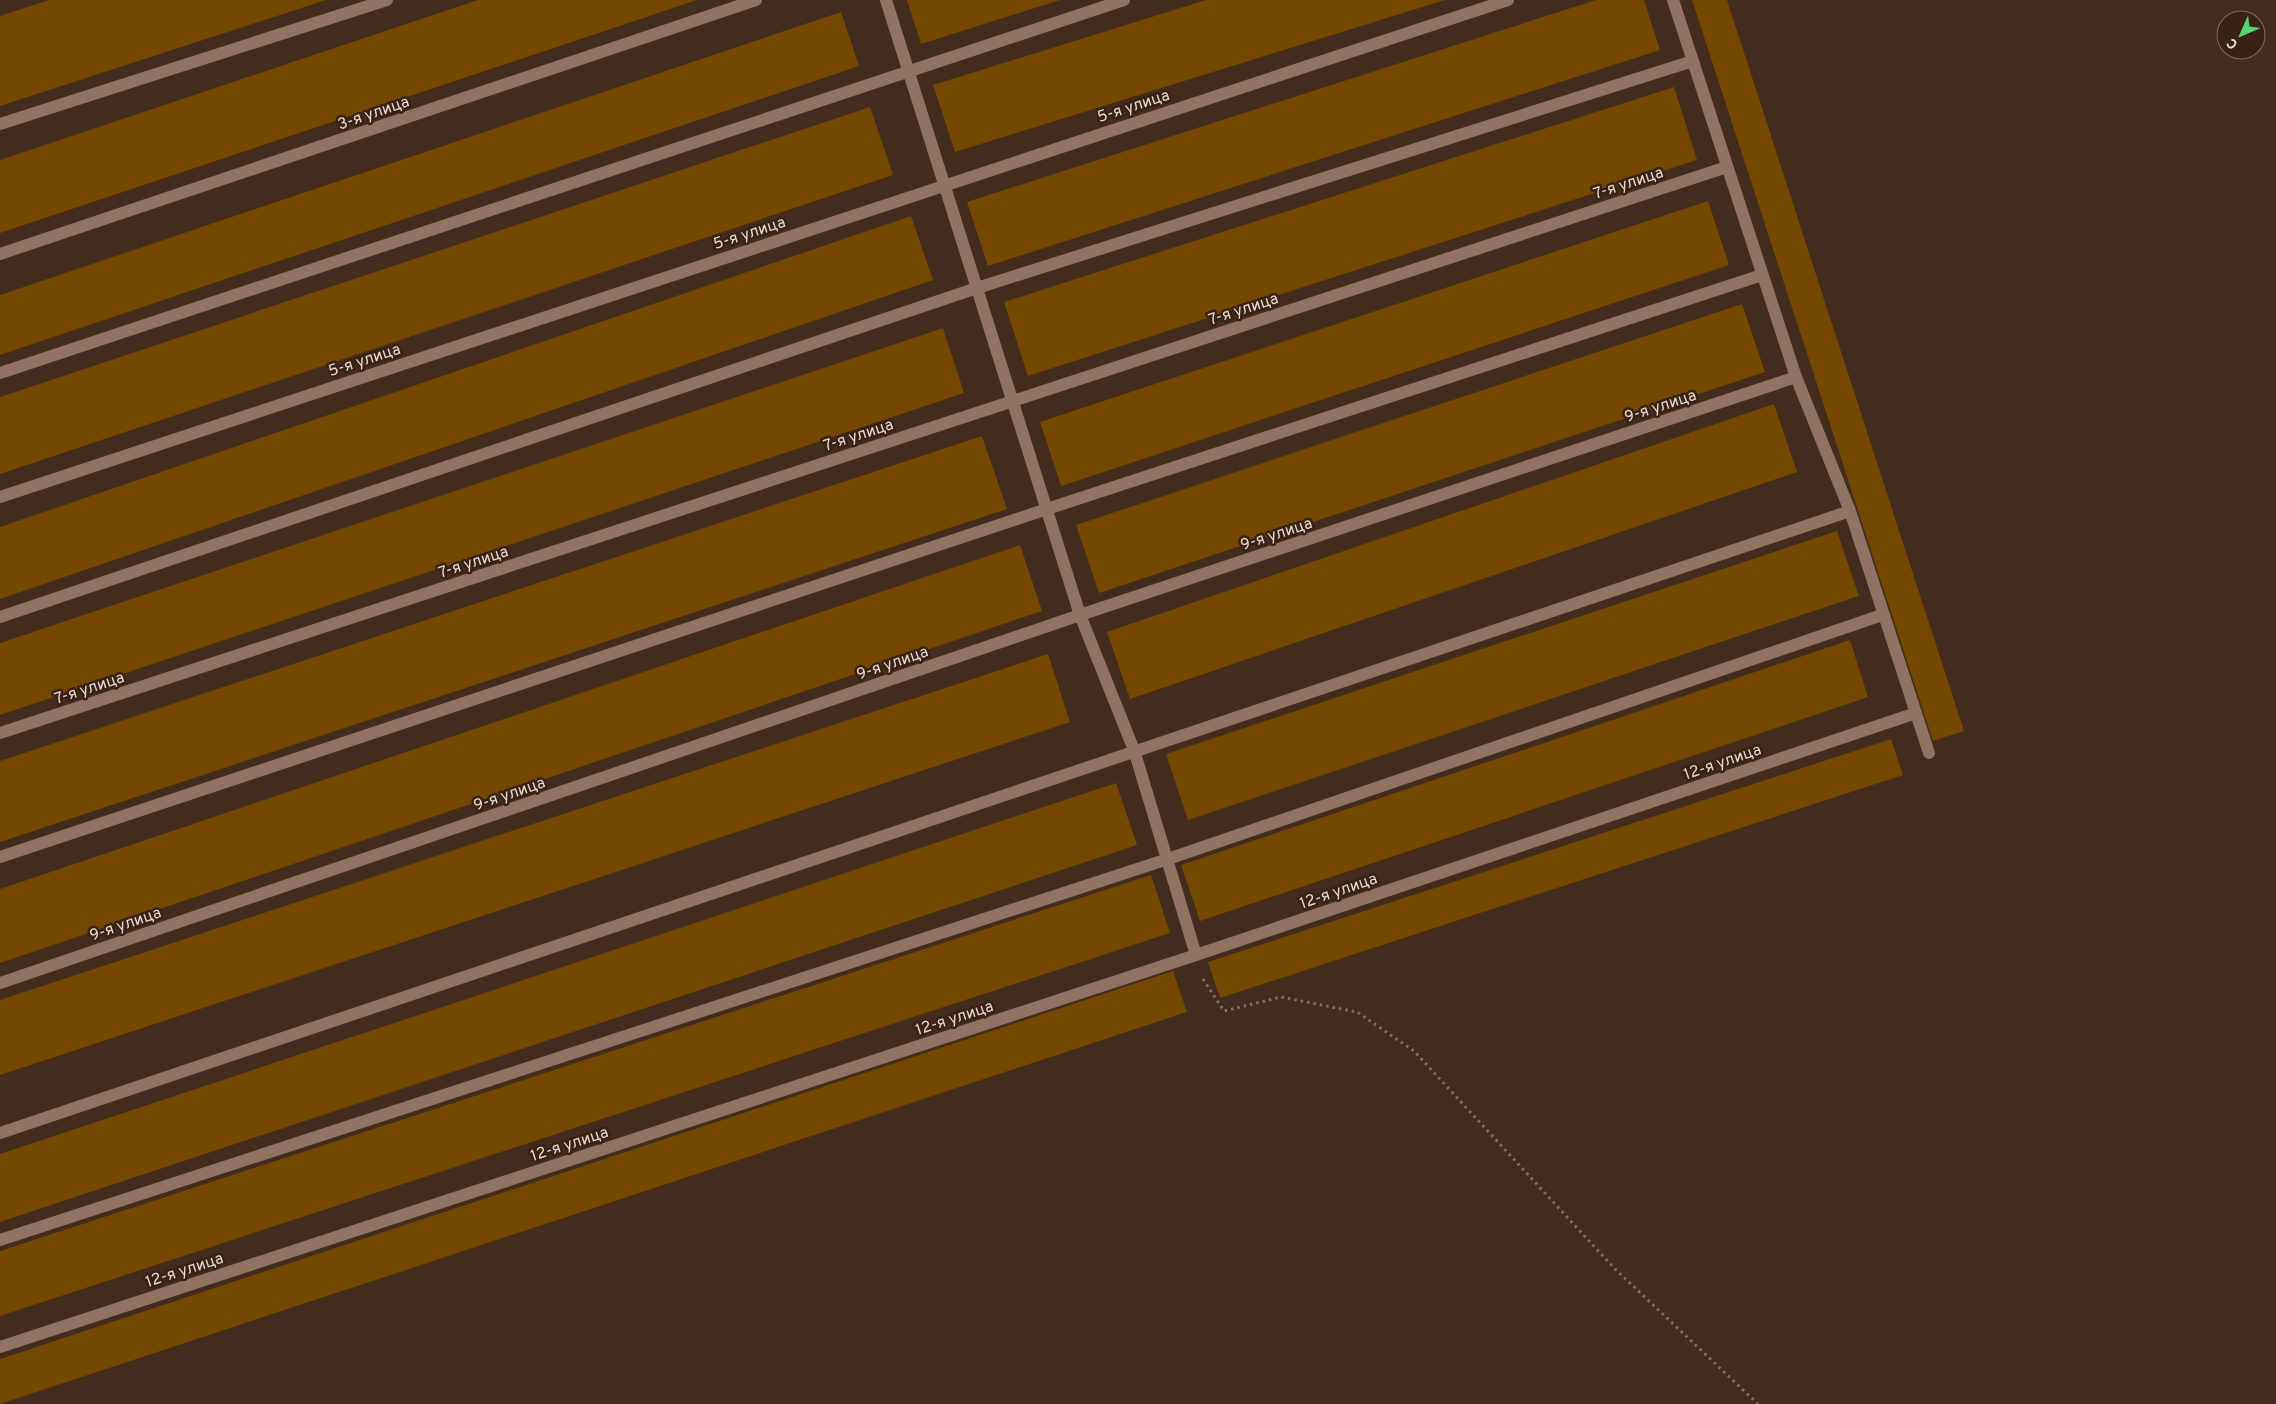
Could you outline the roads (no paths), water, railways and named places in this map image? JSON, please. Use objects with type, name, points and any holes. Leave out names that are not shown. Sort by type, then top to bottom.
[{"type":"street","points":[[0,124],[387,0]]},
{"type":"street","name":"3-я улица","points":[[0,254],[756,0]]},
{"type":"street","points":[[886,0],[1080,615],[1134,750],[1196,955]]},
{"type":"street","points":[[0,373],[1124,0]]},
{"type":"street","name":"5-я улица","points":[[0,497],[944,184],[1508,0]]},
{"type":"street","points":[[1673,0],[1796,377],[1850,511],[1882,615],[1929,753]]},
{"type":"street","points":[[0,617],[977,288],[1693,61]]},
{"type":"street","name":"7-я улица","points":[[0,733],[1727,166]]},
{"type":"street","points":[[0,857],[1047,509],[1762,275]]},
{"type":"street","name":"9-я улица","points":[[0,983],[1080,615],[1796,377]]},
{"type":"street","points":[[0,1133],[1134,750],[1850,511]]},
{"type":"street","points":[[0,1240],[1168,859],[1882,615]]},
{"type":"street","name":"12-я улица","points":[[0,1347],[1196,955],[1916,713]]}]
